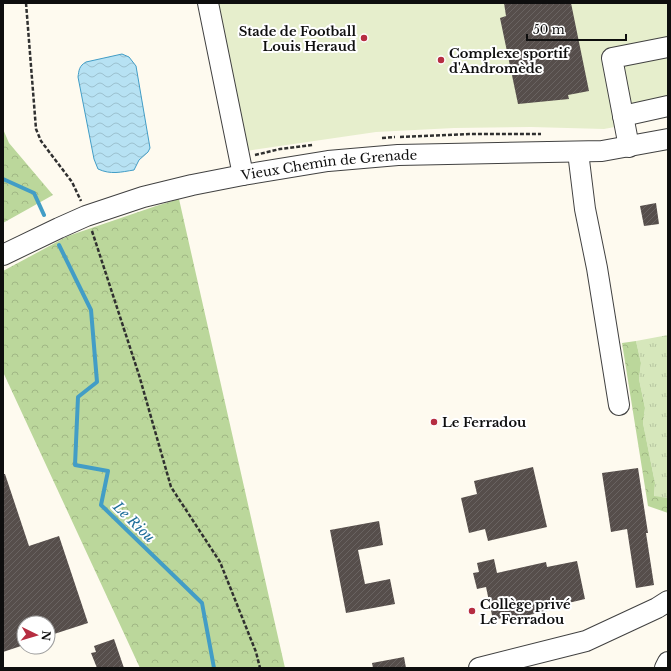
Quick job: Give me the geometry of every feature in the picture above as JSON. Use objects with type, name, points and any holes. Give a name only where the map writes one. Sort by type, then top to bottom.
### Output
[{"type":"street","points":[[208,3],[243,175]]},
{"type":"street","points":[[629,147],[612,58],[668,47]]},
{"type":"street","points":[[623,116],[668,106]]},
{"type":"street","name":"Vieux Chemin de Grenade","points":[[3,254],[80,219],[143,197],[243,175],[328,161],[398,155],[602,151],[668,139]]},
{"type":"street","points":[[578,152],[585,209],[597,268],[619,405]]},
{"type":"street","points":[[479,668],[586,640],[657,608],[668,601]]},
{"type":"street","points":[[665,668],[668,662]]},
{"type":"path","points":[[26,3],[36,129],[41,141],[72,182],[83,207]]},
{"type":"path","points":[[92,230],[139,375],[171,487],[220,562],[253,646],[260,668]]},
{"type":"green space","name":"Complexe sportif d'Andromède","points":[[202,3],[668,3],[668,117],[604,129],[531,127],[454,128],[376,132],[246,151]]},
{"type":"green space","points":[[3,129],[9,143],[53,195],[3,223]]},
{"type":"green space","points":[[179,199],[285,668],[140,668],[3,372],[3,271],[68,236]]},
{"type":"green space","points":[[668,335],[668,498],[654,497],[655,483],[643,423],[645,408],[639,379],[641,363],[636,341]]},
{"type":"green space","points":[[636,341],[641,363],[639,379],[645,408],[643,423],[655,483],[654,496],[668,498],[668,513],[648,506],[622,343]]},
{"type":"water","points":[[122,54],[129,57],[136,66],[150,148],[148,152],[139,160],[134,170],[120,172],[103,171],[98,169],[94,159],[78,77],[79,70],[86,62]]},
{"type":"building","points":[[504,3],[571,3],[589,91],[568,95],[569,99],[518,104],[500,18],[506,16]]},
{"type":"building","points":[[656,203],[659,224],[644,226],[640,206]]},
{"type":"building","points":[[533,467],[547,527],[488,541],[485,529],[469,533],[461,498],[477,494],[474,481]]},
{"type":"building","points":[[638,468],[654,585],[636,588],[627,529],[611,532],[602,473]]},
{"type":"building","points":[[3,474],[5,474],[29,546],[59,536],[88,623],[56,633],[56,615],[16,615],[16,648],[3,652]]},
{"type":"building","points":[[379,521],[383,545],[358,550],[365,584],[390,579],[395,604],[346,613],[330,530]]},
{"type":"building","points":[[494,559],[497,573],[546,562],[547,567],[577,561],[585,599],[556,606],[556,609],[507,620],[507,617],[493,620],[486,587],[477,589],[473,573],[479,572],[477,563]]},
{"type":"building","points":[[114,639],[124,668],[97,668],[91,653],[96,652],[94,646]]},
{"type":"building","points":[[404,657],[406,668],[373,668],[372,663]]},
{"type":"waterway","name":"Le Riou","points":[[3,179],[34,193],[44,215]]},
{"type":"waterway","name":"Le Riou","points":[[59,245],[91,310],[97,382],[78,397],[75,465],[108,471],[101,505],[202,603],[214,668]]},
{"type":"place","name":"Stade de Football Louis Heraud","points":[[364,38]]},
{"type":"place","name":"Complexe sportif d'Andromède","points":[[441,60]]},
{"type":"place","name":"Le Ferradou","points":[[434,422]]},
{"type":"place","name":"Collège privé Le Ferradou","points":[[472,611]]}]
